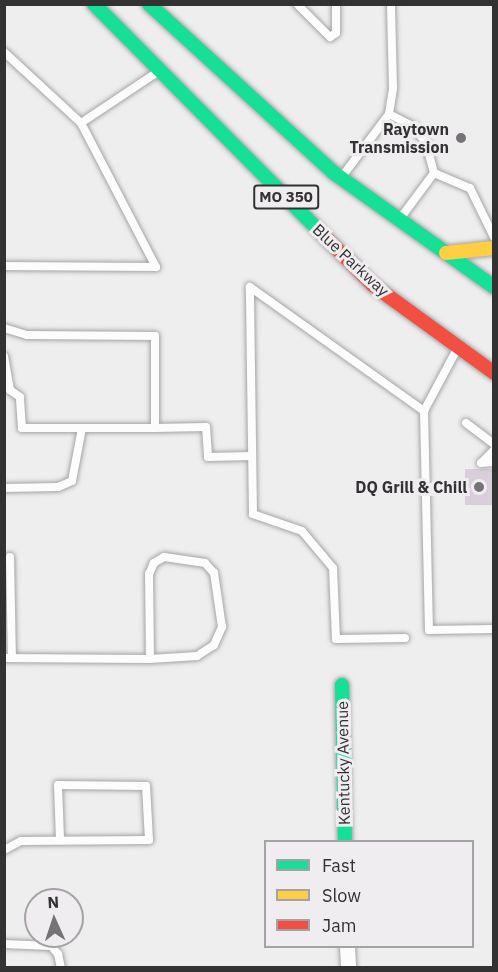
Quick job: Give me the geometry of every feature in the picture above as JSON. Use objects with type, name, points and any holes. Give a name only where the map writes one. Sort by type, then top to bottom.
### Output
[{"type":"main road","name":"Blue Parkway","points":[[94,4],[373,285],[494,373]]},
{"type":"main road","name":"MO 350","points":[[149,4],[341,178],[494,287]]},
{"type":"main road","points":[[447,254],[494,248]]},
{"type":"main road","name":"Kentucky Avenue","points":[[342,685],[345,840]]},
{"type":"street","points":[[347,948],[348,968]]},
{"type":"lane","points":[[297,4],[330,37],[336,33],[336,4]]},
{"type":"lane","points":[[341,178],[389,114],[393,88],[392,4]]},
{"type":"lane","points":[[4,52],[81,123],[156,267],[4,266]]},
{"type":"lane","points":[[81,123],[160,70]]},
{"type":"lane","points":[[389,114],[414,127],[426,143],[434,173]]},
{"type":"lane","points":[[399,219],[434,173]]},
{"type":"lane","points":[[434,173],[470,188],[494,237]]},
{"type":"lane","points":[[405,638],[336,639],[333,568],[302,531],[254,514],[250,287],[424,411]]},
{"type":"lane","points":[[4,328],[27,335],[155,336],[155,428]]},
{"type":"lane","points":[[458,347],[424,411],[429,630],[494,629]]},
{"type":"lane","points":[[4,357],[10,390],[20,397],[22,428],[206,427],[208,457],[252,456]]},
{"type":"lane","points":[[466,423],[494,444]]},
{"type":"lane","points":[[4,488],[58,487],[72,481],[82,428]]},
{"type":"lane","points":[[494,450],[481,463],[494,462]]},
{"type":"lane","points":[[10,557],[8,658],[150,658],[197,656],[214,645],[222,627],[213,573],[205,563],[164,557],[154,563],[149,574],[150,658]]},
{"type":"lane","points":[[4,850],[21,841],[149,840],[146,786],[58,785],[60,840]]},
{"type":"lane","points":[[4,944],[51,946],[58,954],[61,968]]},
{"type":"building","name":"DQ Grill & Chill","points":[[465,469],[494,469],[494,505],[465,505]]},
{"type":"traffic: fast","points":[[94,4],[323,235]]},
{"type":"traffic: fast","points":[[149,4],[334,173],[494,287]]},
{"type":"traffic: fast","points":[[342,685],[345,840]]},
{"type":"traffic: slow","points":[[446,253],[494,248]]},
{"type":"traffic: jam","points":[[323,235],[373,285],[494,373]]},
{"type":"place","name":"Raytown Transmission","points":[[461,138]]},
{"type":"place","name":"DQ Grill & Chill","points":[[479,487]]}]
